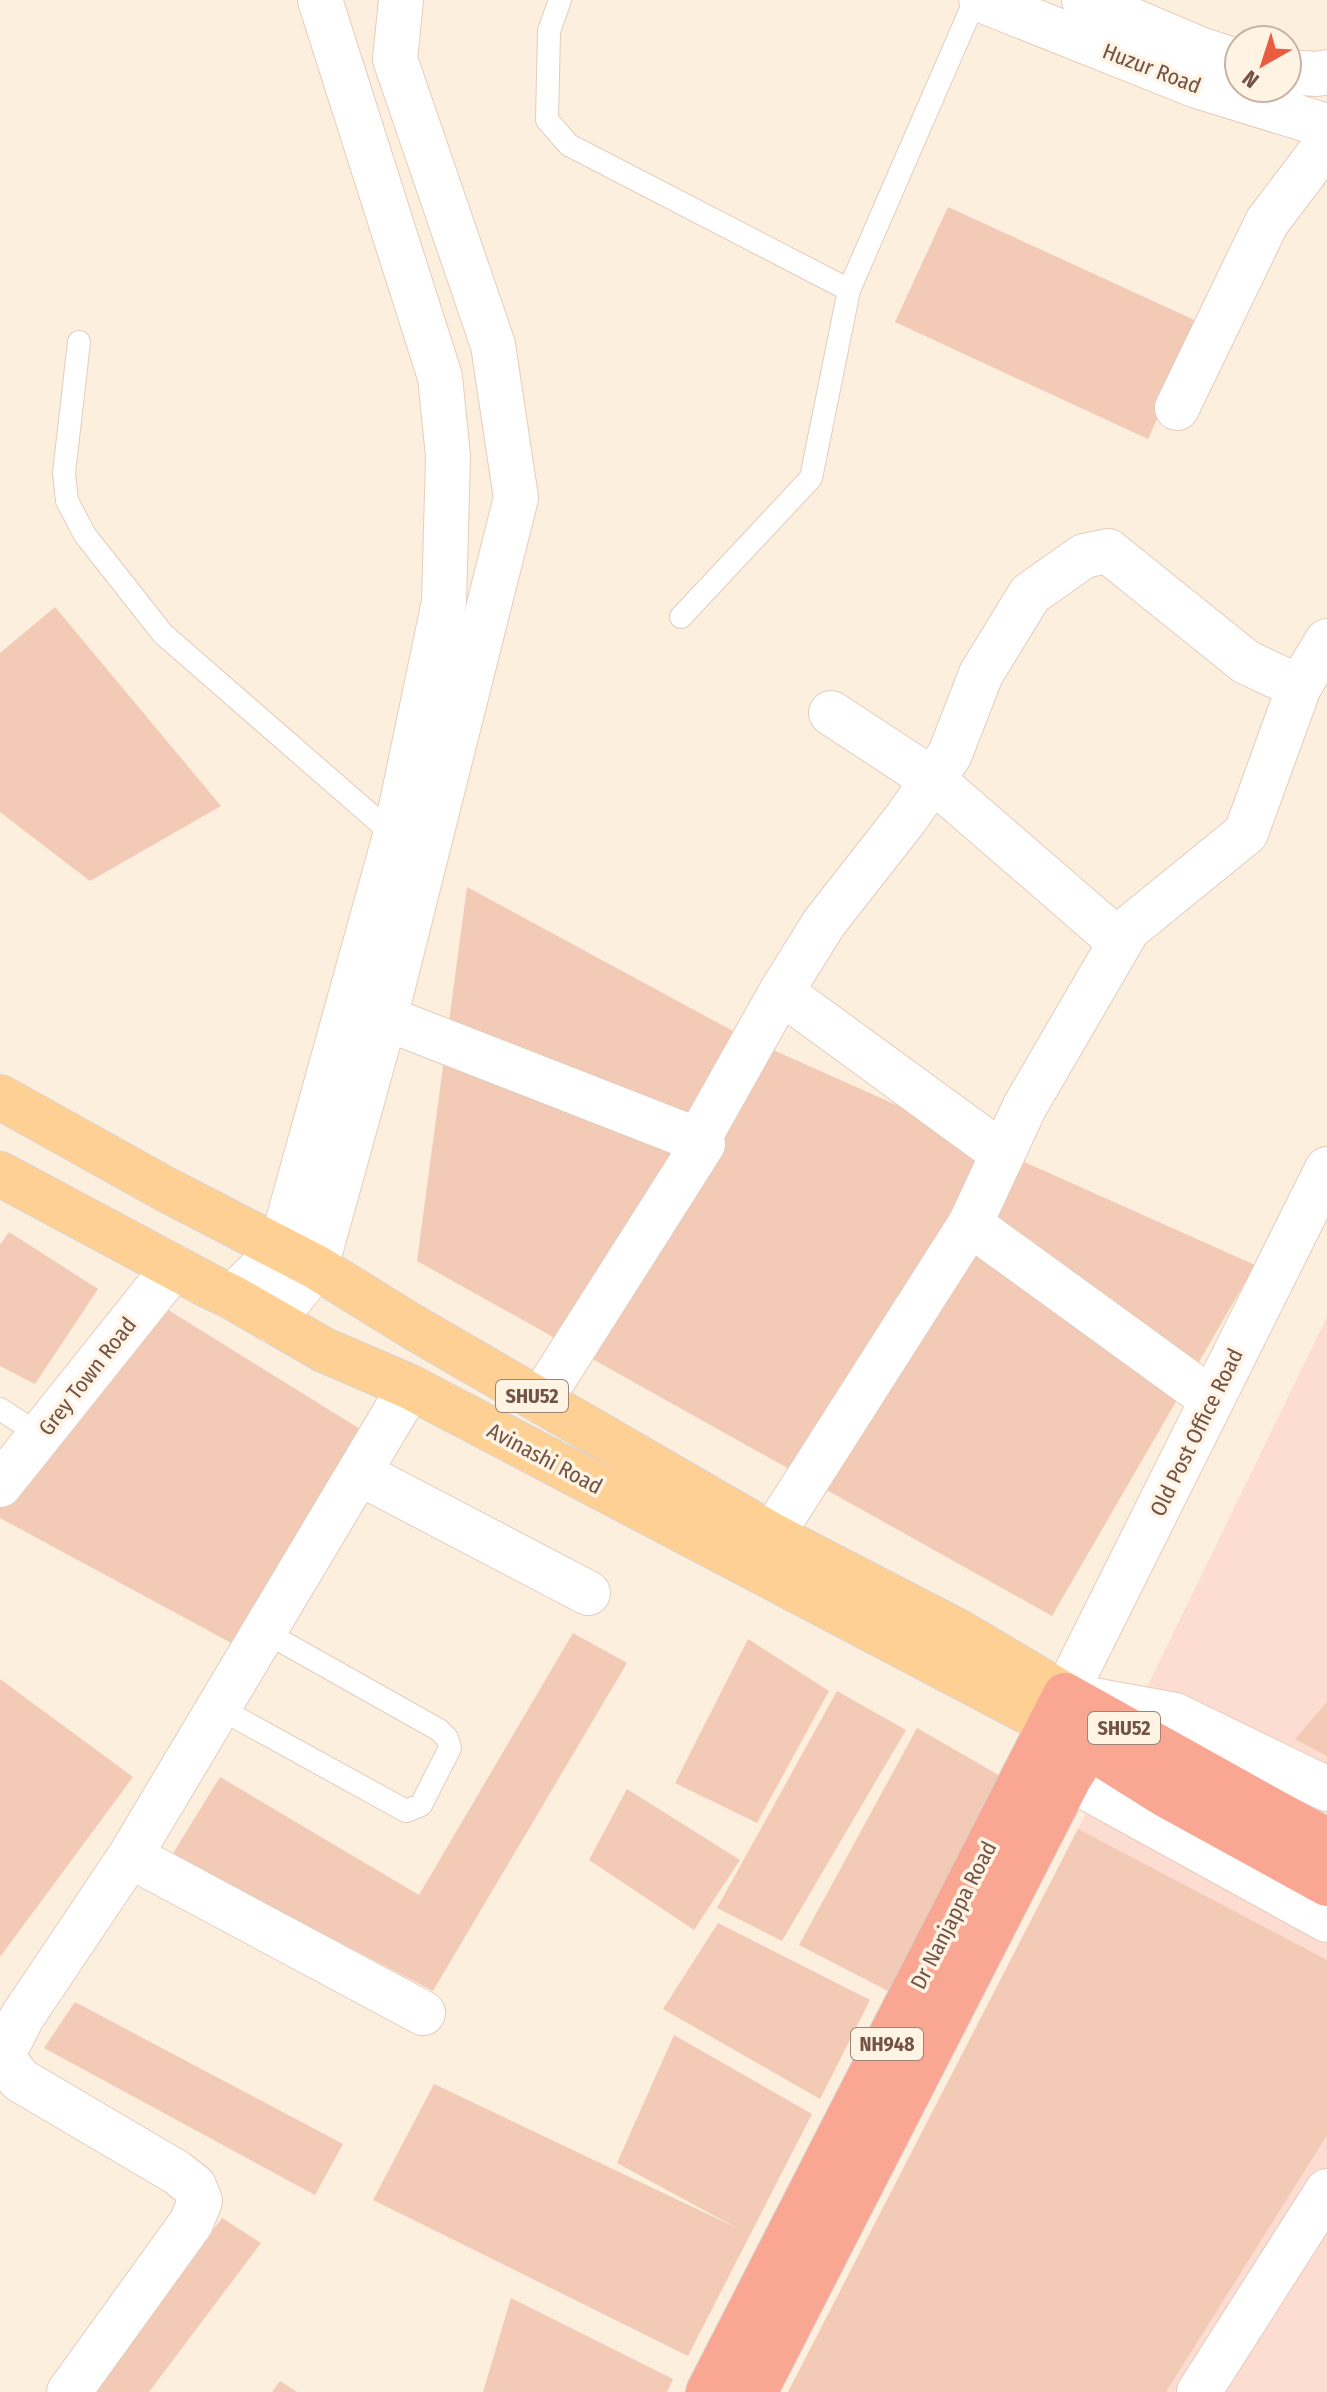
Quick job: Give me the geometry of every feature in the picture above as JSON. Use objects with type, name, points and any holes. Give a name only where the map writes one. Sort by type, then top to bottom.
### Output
[{"type":"highway","points":[[1062,1740],[1174,1779],[1327,1841]]},
{"type":"highway","name":"SHU52","points":[[1062,1740],[1174,1779]]},
{"type":"highway","name":"Dr Nanjappa Road","points":[[708,2392],[1062,1740]]},
{"type":"highway","name":"Dr Nanjappa Road","points":[[755,2392],[1062,1740]]},
{"type":"highway","points":[[1174,1779],[1327,1884]]},
{"type":"main road","name":"Avinashi Road","points":[[0,1097],[298,1259],[772,1535],[959,1632],[1062,1740]]},
{"type":"main road","name":"Avinashi Road","points":[[0,1174],[232,1297],[324,1350],[410,1387],[1062,1740]]},
{"type":"street","points":[[232,1297],[298,1259],[395,836],[444,602],[448,456],[440,377],[320,0]]},
{"type":"street","points":[[273,1321],[385,1018],[516,498],[493,345],[395,59],[382,0]]},
{"type":"street","points":[[395,59],[401,0]]},
{"type":"street","name":"Huzur Road","points":[[978,0],[1197,86],[1327,126]]},
{"type":"street","name":"Huzur Road","points":[[1084,0],[1220,56]]},
{"type":"street","points":[[1303,73],[1327,72]]},
{"type":"street","points":[[1177,408],[1267,222],[1327,143]]},
{"type":"street","points":[[385,1018],[698,1140],[781,992],[824,923],[907,817],[950,754],[981,674],[1030,594],[1084,556],[1108,551],[1246,662],[1299,687]]},
{"type":"street","points":[[772,1535],[970,1224],[1025,1106],[1128,929],[1246,833],[1299,687],[1327,641]]},
{"type":"street","points":[[831,713],[933,780],[1120,942]]},
{"type":"street","points":[[781,992],[1003,1154]]},
{"type":"street","points":[[540,1401],[703,1144]]},
{"type":"street","name":"Old Post Office Road","points":[[1062,1740],[1211,1399],[1327,1169]]},
{"type":"street","points":[[970,1224],[1211,1399]]},
{"type":"street","name":"Grey Town Road","points":[[0,1485],[174,1267]]},
{"type":"street","points":[[69,2392],[191,2223],[200,2201],[194,2186],[176,2172],[20,2080],[1,2058],[22,2017],[130,1856],[410,1387]]},
{"type":"street","points":[[359,1473],[588,1593]]},
{"type":"street","points":[[1062,1740],[1175,1715],[1327,1789]]},
{"type":"street","points":[[1062,1740],[1327,1920]]},
{"type":"street","points":[[130,1856],[423,2013]]},
{"type":"street","points":[[1199,2392],[1327,2191]]},
{"type":"lane","points":[[560,0],[549,31],[547,120],[559,135],[569,145],[849,290]]},
{"type":"lane","points":[[681,617],[811,478],[849,290],[978,0]]},
{"type":"lane","points":[[79,342],[64,473],[67,501],[85,535],[163,634],[395,836]]},
{"type":"lane","points":[[0,1409],[40,1435]]},
{"type":"lane","points":[[219,1708],[406,1811],[421,1805],[450,1748],[447,1738],[439,1730],[265,1632]]},
{"type":"shaded area","points":[[1327,1317],[1327,2392],[803,2392],[1078,1829]]},
{"type":"building","points":[[948,207],[1201,323],[1148,439],[895,322]]},
{"type":"building","points":[[55,607],[221,806],[90,881],[0,812],[0,653]]},
{"type":"building","points":[[467,887],[744,1037],[1255,1265],[1052,1616],[417,1261]]},
{"type":"building","points":[[9,1232],[98,1289],[35,1384],[0,1366],[0,1245]]},
{"type":"building","points":[[149,1298],[360,1429],[235,1645],[0,1518],[0,1485]]},
{"type":"building","points":[[573,1633],[627,1663],[433,1991],[172,1855],[220,1777],[419,1895]]},
{"type":"building","points":[[748,1639],[829,1691],[757,1823],[675,1783]]},
{"type":"building","points":[[0,1679],[133,1777],[0,1957]]},
{"type":"building","points":[[837,1691],[906,1730],[782,1941],[717,1908]]},
{"type":"building","points":[[1327,1702],[1327,1756],[1295,1739]]},
{"type":"building","points":[[917,1728],[1002,1777],[888,1991],[799,1945]]},
{"type":"building","points":[[627,1789],[740,1860],[694,1930],[589,1860]]},
{"type":"building","points":[[1078,1829],[1327,1960],[1327,2135],[1166,2392],[788,2392]]},
{"type":"building","points":[[718,1923],[870,2000],[820,2099],[663,2009]]},
{"type":"building","points":[[75,2002],[343,2144],[315,2195],[44,2048]]},
{"type":"building","points":[[674,2035],[812,2114],[688,2356],[373,2200],[434,2084],[737,2228],[617,2163]]},
{"type":"building","points":[[222,2218],[261,2243],[149,2392],[93,2392]]},
{"type":"building","points":[[511,2298],[673,2379],[667,2392],[483,2392]]},
{"type":"building","points":[[280,2381],[297,2392],[272,2392]]}]
